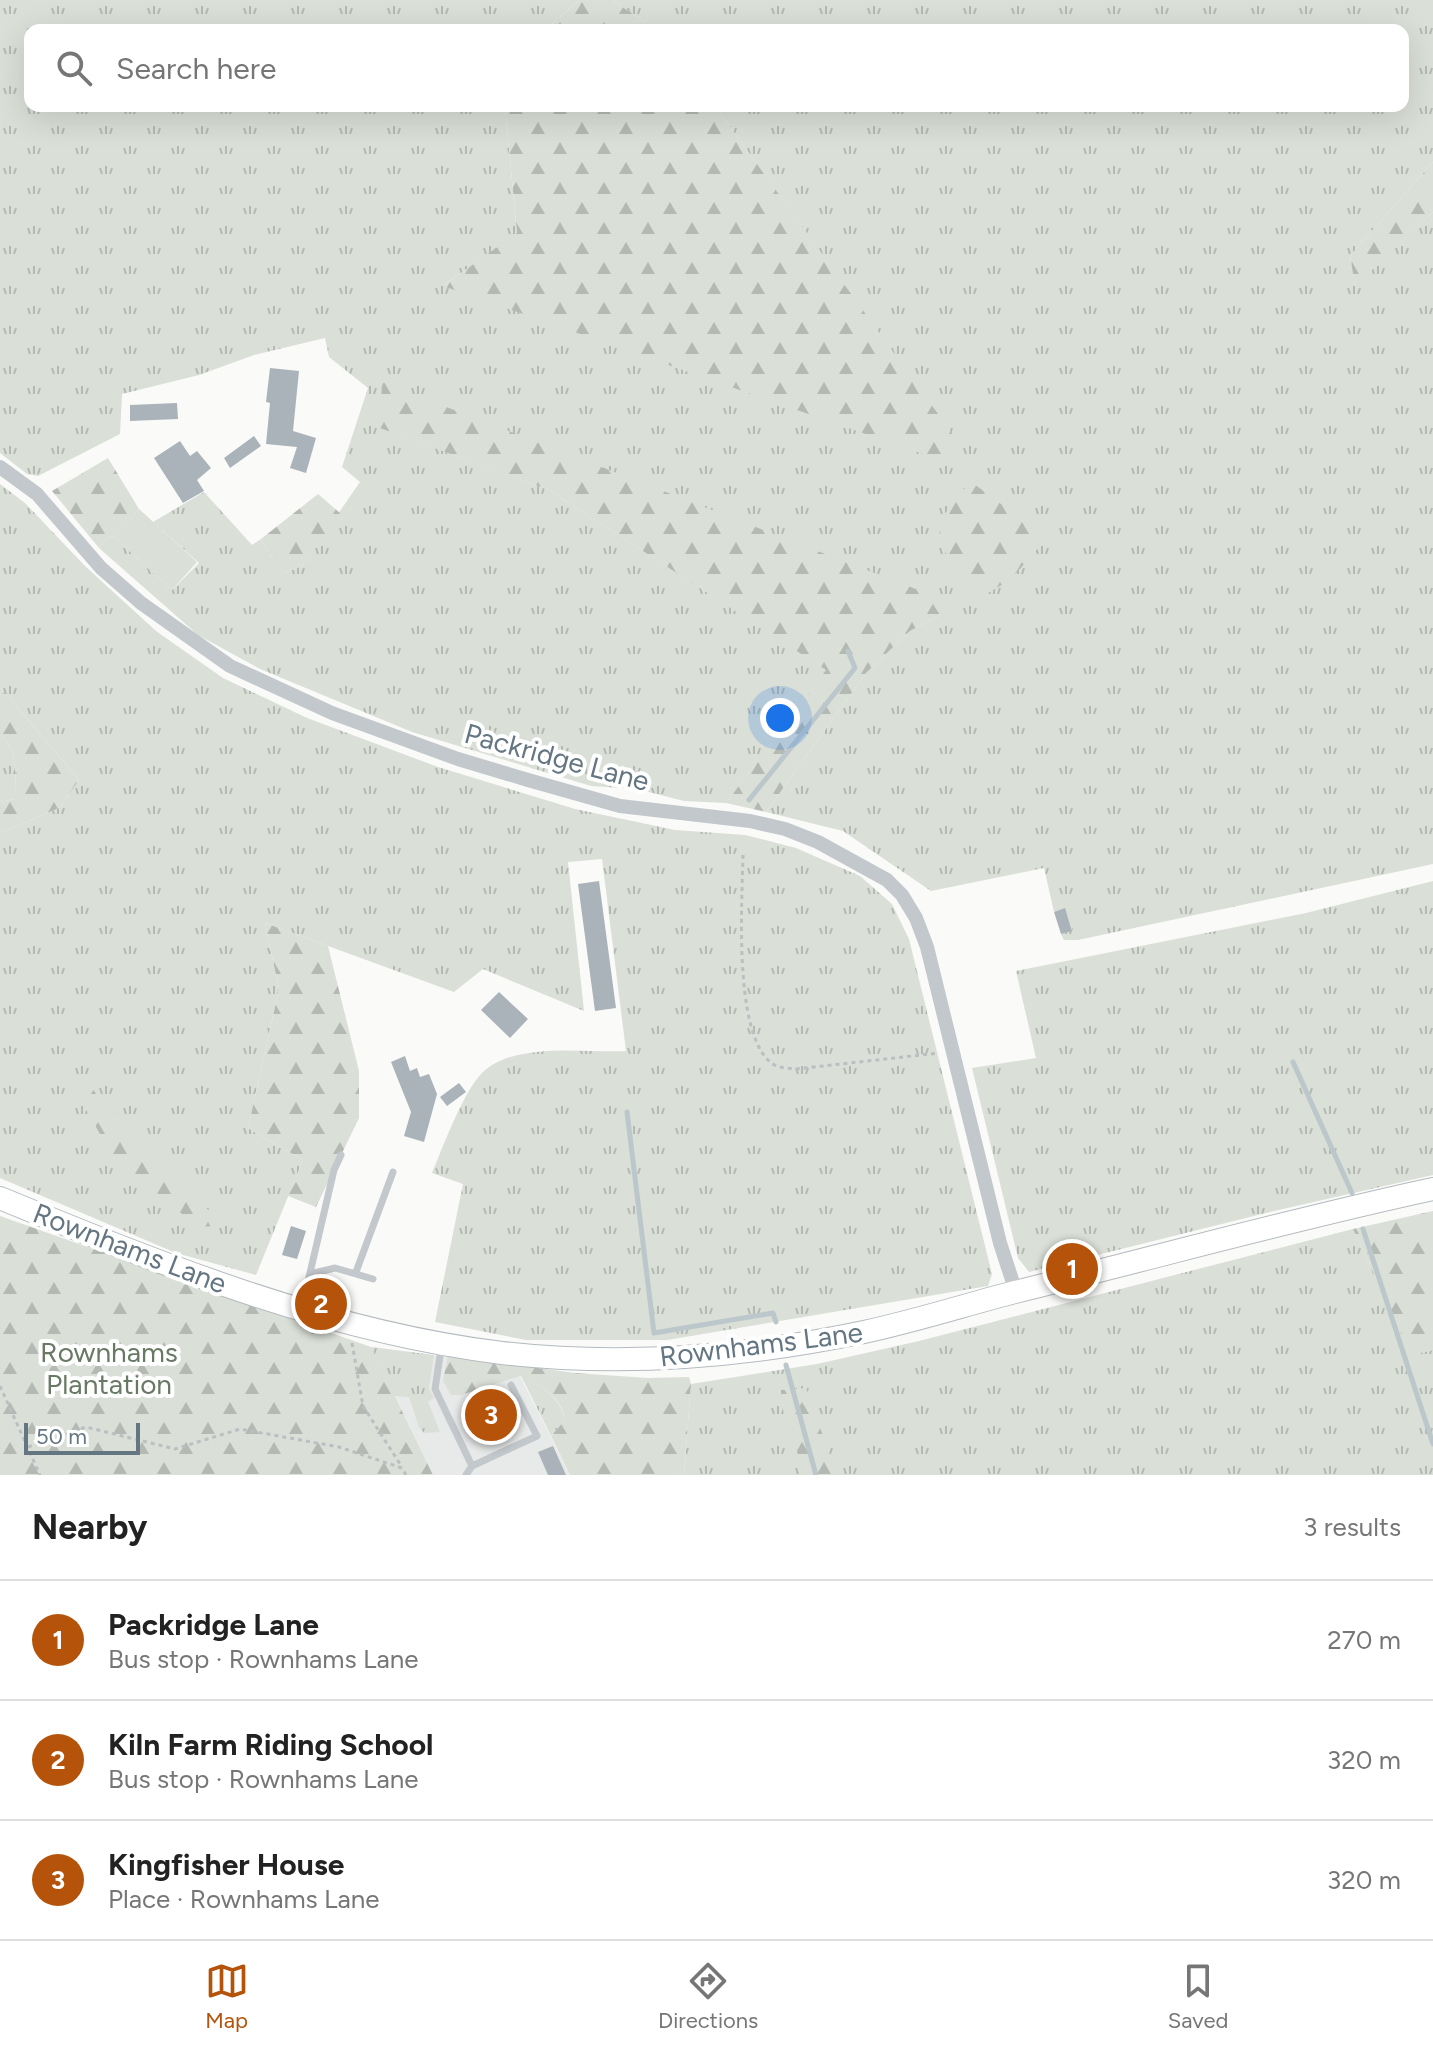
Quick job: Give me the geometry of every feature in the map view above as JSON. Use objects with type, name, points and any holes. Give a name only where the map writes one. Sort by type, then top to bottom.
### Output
[{"type":"street","name":"Packridge Lane","points":[[0,467],[37,494],[101,568],[141,603],[230,666],[284,693],[458,759],[620,806],[750,821],[785,829],[818,842],[887,880],[902,895],[916,918],[927,947],[1000,1243],[1016,1292]]},
{"type":"street","name":"Rownhams Lane","points":[[0,1198],[211,1280],[301,1309],[442,1343],[568,1358],[634,1360],[709,1356],[867,1331],[1433,1189]]},
{"type":"lane","points":[[301,1309],[334,1170],[341,1155]]},
{"type":"lane","points":[[356,1272],[393,1172]]},
{"type":"lane","points":[[310,1274],[335,1268],[373,1279]]},
{"type":"lane","points":[[442,1343],[435,1389],[472,1466]]},
{"type":"lane","points":[[466,1475],[472,1466],[537,1436],[511,1385]]},
{"type":"path","points":[[743,855],[747,1010],[760,1050],[770,1063],[781,1068],[808,1068],[938,1053],[952,1048]]},
{"type":"path","points":[[351,1331],[363,1406],[406,1475]]},
{"type":"path","points":[[0,1386],[40,1475]]},
{"type":"path","points":[[28,1447],[86,1427],[175,1449],[240,1429],[339,1447],[402,1468]]},
{"type":"shaded area","points":[[371,1347],[515,1366],[570,1475],[433,1475]]},
{"type":"green space","points":[[0,0],[579,0],[552,24],[24,24],[24,112],[506,112],[517,234],[444,285],[953,436],[719,112],[1409,112],[1409,24],[648,24],[612,0],[1433,0],[1433,162],[1350,256],[1355,285],[1433,212],[1433,864],[1078,940],[1064,940],[1061,934],[1072,930],[1065,909],[1054,912],[1044,868],[931,891],[843,831],[766,812],[866,673],[910,631],[940,615],[381,428],[549,490],[827,670],[726,803],[684,801],[637,789],[591,786],[412,732],[260,669],[198,635],[99,548],[107,538],[114,537],[172,590],[199,563],[153,522],[204,492],[252,545],[261,539],[281,574],[302,566],[360,482],[342,467],[368,388],[329,357],[325,338],[254,355],[199,375],[122,394],[120,434],[38,476],[27,474],[0,453]]},
{"type":"green space","points":[[579,0],[612,0],[648,24],[552,24]]},
{"type":"green space","points":[[506,112],[719,112],[954,436],[940,460],[443,286],[517,233]]},
{"type":"green space","points":[[1433,162],[1433,212],[1355,286],[1350,256]]},
{"type":"green space","points":[[382,382],[926,593],[940,615],[910,631],[866,673],[766,812],[726,803],[826,670],[549,490],[380,428]]},
{"type":"green space","points":[[108,458],[139,509],[114,537],[107,538],[99,548],[52,491]]},
{"type":"green space","points":[[970,481],[1047,538],[1010,580],[981,597],[946,554],[937,524]]},
{"type":"green space","points":[[0,484],[25,503],[85,566],[156,631],[223,678],[307,718],[438,767],[575,809],[675,830],[745,835],[796,848],[860,876],[892,904],[909,939],[992,1274],[988,1286],[667,1340],[526,1340],[435,1322],[463,1184],[432,1173],[454,1120],[475,1082],[496,1063],[513,1056],[571,1050],[626,1051],[602,859],[568,862],[584,1011],[483,969],[454,992],[265,923],[279,989],[248,1128],[303,1160],[256,1275],[176,1253],[0,1178],[0,833],[59,808],[79,780],[0,687]]},
{"type":"green space","points":[[318,494],[340,513],[302,566],[281,574],[261,539]]},
{"type":"green space","points":[[139,509],[197,562],[172,590],[114,537]]},
{"type":"green space","points":[[0,687],[79,780],[59,808],[0,833],[0,802],[15,799],[15,764],[10,748],[0,735]]},
{"type":"green space","points":[[0,735],[10,748],[15,764],[15,799],[0,802]]},
{"type":"green space","points":[[1433,881],[1433,1175],[1029,1272],[1018,1258],[972,1068],[1036,1058],[1016,971],[1306,913]]},
{"type":"green space","points":[[265,923],[328,946],[359,1071],[359,1118],[316,1207],[288,1196],[303,1160],[248,1128],[279,989]]},
{"type":"green space","points":[[91,1087],[215,1216],[212,1226],[202,1227],[193,1223],[113,1157],[79,1097]]},
{"type":"green space","points":[[1433,1211],[1433,1350],[1412,1355],[1353,1229]]},
{"type":"green space","name":"Rownhams Plantation","points":[[0,1216],[371,1347],[433,1475],[0,1475]]},
{"type":"green space","points":[[1353,1229],[1412,1354],[1433,1350],[1433,1475],[684,1475],[691,1384],[817,1364],[919,1341]]},
{"type":"green space","points":[[371,1347],[434,1355],[429,1389],[434,1398],[428,1402],[440,1432],[424,1433],[419,1427],[409,1397],[394,1396]]},
{"type":"green space","points":[[448,1356],[575,1373],[648,1378],[689,1377],[684,1475],[570,1475],[551,1436],[565,1420],[555,1398],[520,1376],[461,1395],[451,1395],[443,1381]]},
{"type":"green space","points":[[521,1376],[543,1388],[559,1404],[565,1420],[551,1436]]},
{"type":"green space","points":[[806,1388],[837,1475],[801,1475],[797,1450],[781,1404],[781,1390]]},
{"type":"building","points":[[270,368],[299,371],[293,431],[316,438],[306,473],[290,468],[297,447],[266,444]]},
{"type":"building","points":[[177,403],[178,419],[130,421],[130,405]]},
{"type":"building","points":[[254,436],[261,446],[230,468],[224,458]]},
{"type":"building","points":[[180,441],[190,456],[197,451],[211,468],[197,480],[204,491],[183,503],[154,458]]},
{"type":"building","points":[[599,881],[616,1008],[595,1011],[578,884]]},
{"type":"building","points":[[1065,908],[1072,931],[1061,934],[1054,912]]},
{"type":"building","points":[[499,992],[528,1019],[510,1038],[481,1010]]},
{"type":"building","points":[[405,1056],[410,1071],[417,1068],[420,1077],[429,1074],[437,1094],[424,1142],[404,1136],[411,1112],[391,1062]]},
{"type":"building","points":[[459,1083],[466,1092],[447,1106],[440,1097]]},
{"type":"building","points":[[291,1226],[306,1231],[297,1259],[282,1255]]},
{"type":"building","points":[[496,1387],[497,1391],[504,1389],[514,1415],[509,1421],[512,1427],[480,1442],[469,1414],[473,1411],[468,1399]]},
{"type":"building","points":[[553,1446],[566,1475],[548,1475],[538,1452]]},
{"type":"waterway","points":[[749,800],[855,668],[848,651]]},
{"type":"waterway","points":[[1293,1062],[1352,1193]]},
{"type":"waterway","points":[[627,1112],[654,1333],[773,1313],[776,1322]]},
{"type":"waterway","points":[[1363,1229],[1433,1444]]},
{"type":"waterway","points":[[786,1365],[816,1475]]},
{"type":"place","name":"Packridge Lane","points":[[1072,1269]]},
{"type":"place","name":"Kiln Farm Riding School","points":[[321,1304]]},
{"type":"place","name":"Kingfisher House","points":[[491,1415]]}]
